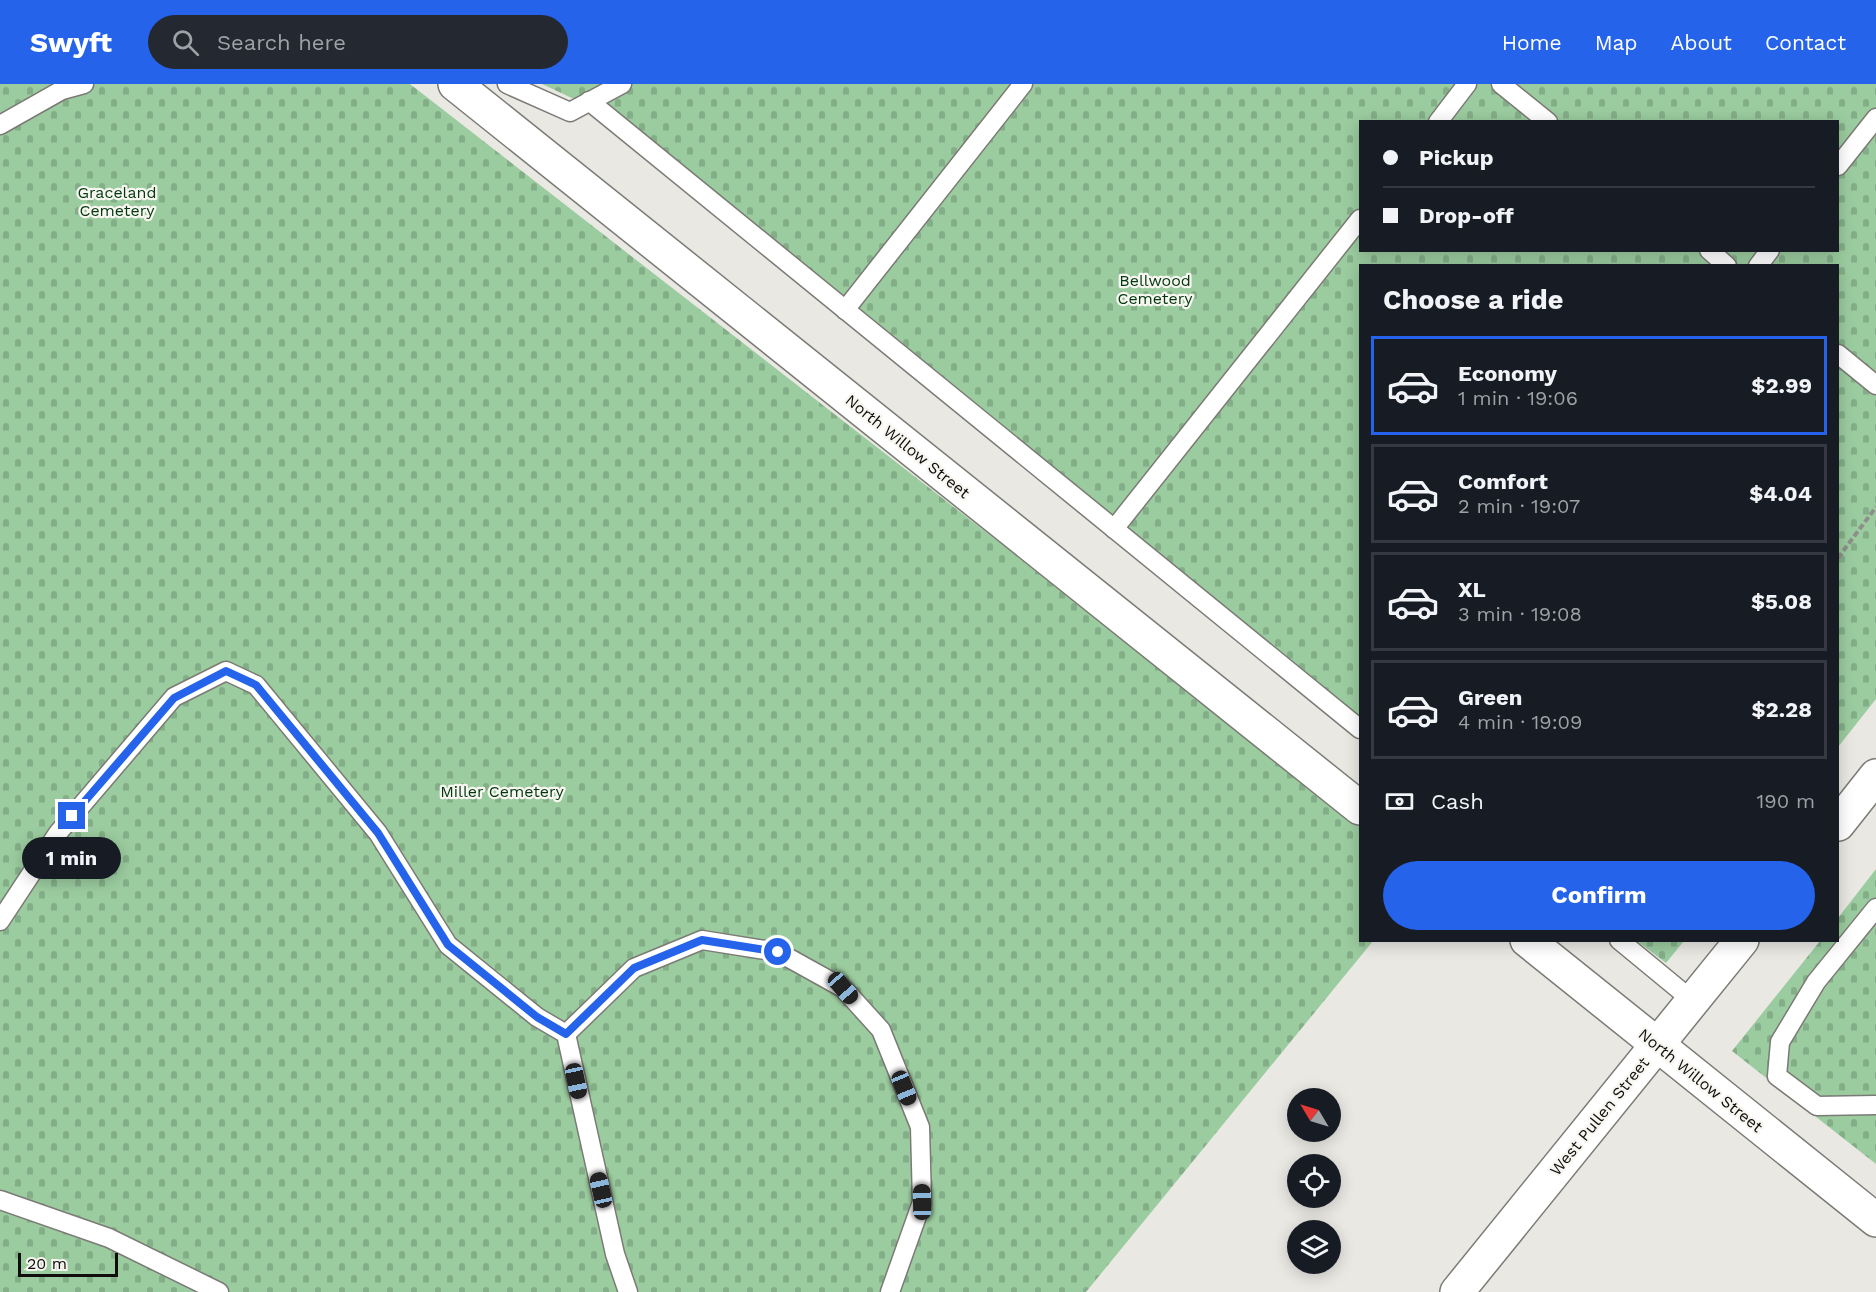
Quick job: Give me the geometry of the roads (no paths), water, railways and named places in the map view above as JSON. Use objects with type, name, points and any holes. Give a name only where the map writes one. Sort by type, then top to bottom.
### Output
[{"type":"street","name":"North Willow Street","points":[[455,84],[1359,807]]},
{"type":"street","points":[[1839,823],[1876,776]]},
{"type":"street","name":"North Willow Street","points":[[1529,942],[1876,1220]]},
{"type":"street","name":"West Pullen Street","points":[[1457,1292],[1740,942]]},
{"type":"lane","points":[[0,125],[62,90],[84,84]]},
{"type":"lane","points":[[507,84],[570,112],[622,84]]},
{"type":"lane","points":[[845,310],[1023,84]]},
{"type":"lane","points":[[1440,120],[1467,84]]},
{"type":"lane","points":[[1501,84],[1546,120]]},
{"type":"lane","points":[[589,101],[1359,728]]},
{"type":"lane","points":[[1839,165],[1876,118]]},
{"type":"lane","points":[[1114,529],[1359,220]]},
{"type":"lane","points":[[1711,252],[1725,264]]},
{"type":"lane","points":[[1839,355],[1876,385]]},
{"type":"lane","points":[[0,921],[58,833],[174,698],[226,671],[256,685],[378,833],[448,945],[537,1017],[566,1034],[615,1254],[628,1292]]},
{"type":"lane","points":[[1876,908],[1816,982],[1780,1042],[1777,1076],[1817,1106],[1876,1105]]},
{"type":"lane","points":[[566,1034],[634,968],[702,940],[778,952],[843,988],[880,1030],[921,1127],[922,1202],[890,1292]]},
{"type":"lane","points":[[1621,942],[1693,1000]]},
{"type":"lane","points":[[0,1200],[108,1238],[219,1292]]},
{"type":"park label","name":"Graceland Cemetery","points":[[117,201]]},
{"type":"park label","name":"Bellwood Cemetery","points":[[1155,289]]},
{"type":"park label","name":"Miller Cemetery","points":[[502,791]]}]
